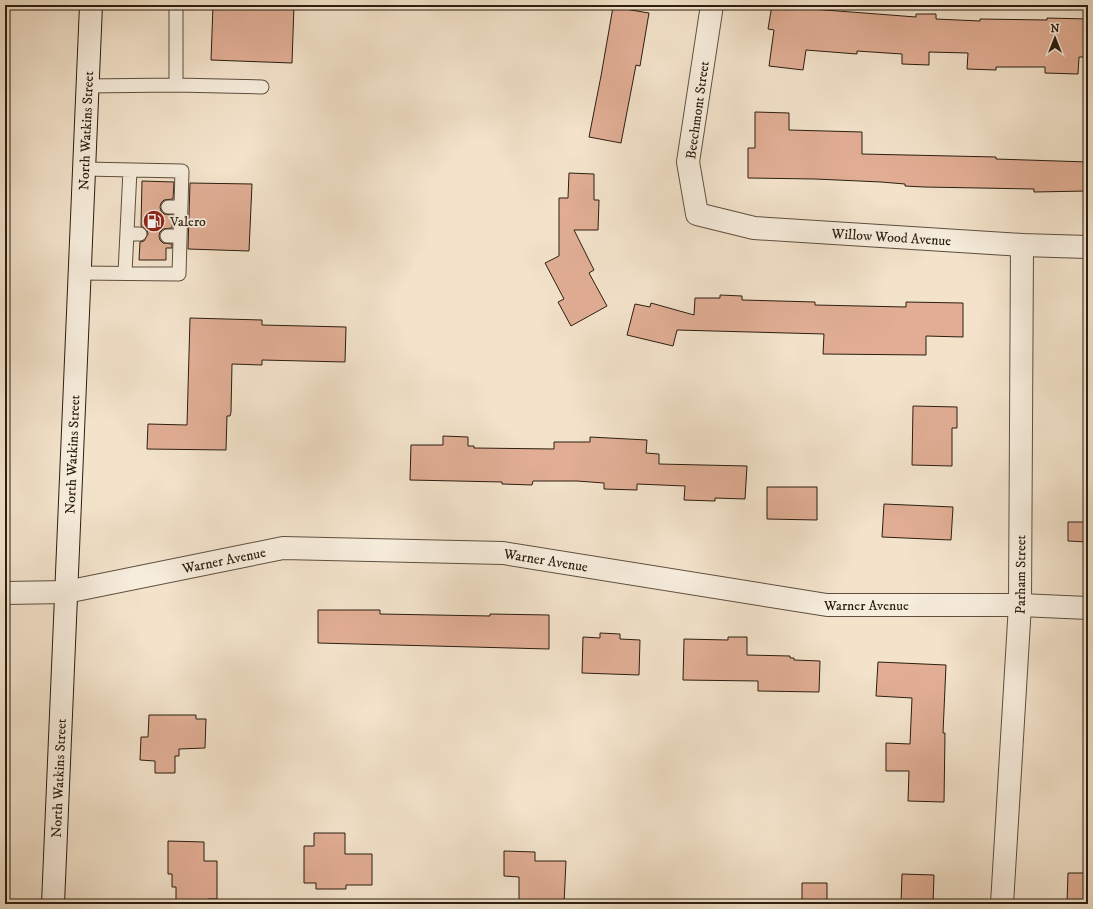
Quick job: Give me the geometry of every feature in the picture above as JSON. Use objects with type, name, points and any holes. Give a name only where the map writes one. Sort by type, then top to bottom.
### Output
[{"type":"street","name":"North Watkins Street","points":[[53,904],[91,5]]},
{"type":"street","name":"Beechmont Street","points":[[697,214],[688,162],[712,5]]},
{"type":"street","name":"Willow Wood Avenue","points":[[697,214],[754,228],[1022,245],[1088,247]]},
{"type":"street","name":"Parham Street","points":[[1002,904],[1020,605],[1022,245]]},
{"type":"street","name":"Warner Avenue","points":[[5,593],[66,592],[291,548],[503,553],[827,605],[1020,605],[1088,608]]},
{"type":"lane","points":[[176,5],[176,84]]},
{"type":"lane","points":[[87,86],[176,84],[262,87]]},
{"type":"lane","points":[[79,273],[178,274],[173,236],[181,207],[182,172],[84,169]]},
{"type":"lane","points":[[125,273],[127,234],[135,205],[130,170]]},
{"type":"lane","points":[[168,207],[181,207]]},
{"type":"lane","points":[[127,234],[140,234]]},
{"type":"building","points":[[213,5],[294,5],[292,63],[211,60]]},
{"type":"building","points":[[772,5],[812,5],[812,9],[916,17],[916,14],[936,14],[936,19],[980,21],[980,19],[1088,19],[1088,57],[1079,57],[1078,74],[1045,73],[1045,67],[996,67],[996,70],[967,69],[968,53],[929,52],[929,65],[902,64],[902,54],[857,51],[857,54],[806,50],[803,70],[769,66],[774,30],[768,29]]},
{"type":"building","points":[[613,7],[649,13],[640,66],[636,65],[621,143],[589,137]]},
{"type":"building","points":[[755,112],[789,113],[789,130],[862,132],[862,154],[996,157],[996,159],[1088,162],[1088,191],[1034,192],[1034,189],[924,187],[905,186],[905,184],[881,182],[748,178],[748,148],[755,148]]},
{"type":"building","points":[[569,173],[594,174],[594,200],[599,200],[598,230],[574,230],[594,270],[589,273],[607,306],[571,326],[558,302],[564,299],[545,263],[559,256],[559,198],[568,198]]},
{"type":"building","name":"Valero","points":[[142,181],[174,182],[173,199],[164,200],[160,207],[164,214],[173,215],[172,228],[163,229],[159,236],[163,243],[172,244],[172,248],[166,248],[166,260],[139,260],[140,242],[144,241],[148,234],[147,230],[141,226]]},
{"type":"building","points":[[190,183],[252,184],[249,251],[188,249]]},
{"type":"building","points":[[720,295],[742,296],[742,300],[815,302],[815,305],[906,307],[906,302],[963,303],[963,337],[926,336],[926,355],[823,354],[824,334],[677,330],[673,346],[627,335],[635,304],[650,307],[651,303],[694,315],[695,298],[720,298]]},
{"type":"building","points":[[190,318],[262,320],[262,325],[346,327],[345,362],[262,360],[262,365],[232,364],[231,412],[230,416],[227,416],[226,450],[147,449],[148,424],[187,425]]},
{"type":"building","points":[[913,406],[957,407],[957,428],[952,428],[952,466],[912,465]]},
{"type":"building","points":[[443,436],[468,437],[468,446],[474,446],[474,448],[554,449],[554,442],[590,442],[590,437],[647,440],[646,453],[659,454],[659,464],[747,466],[745,499],[715,498],[715,501],[684,500],[685,486],[637,484],[637,490],[604,489],[604,483],[577,481],[533,481],[532,485],[502,484],[502,482],[410,480],[411,445],[443,445]]},
{"type":"building","points":[[767,487],[817,487],[817,520],[767,519]]},
{"type":"building","points":[[884,504],[953,507],[951,540],[882,537]]},
{"type":"building","points":[[1068,522],[1088,522],[1088,542],[1068,541]]},
{"type":"building","points":[[318,610],[380,610],[380,614],[490,616],[490,614],[549,615],[549,649],[318,643]]},
{"type":"building","points":[[600,633],[620,634],[620,639],[640,640],[639,675],[582,673],[583,637],[600,638]]},
{"type":"building","points":[[728,637],[747,637],[747,655],[790,656],[790,658],[794,658],[794,660],[820,661],[819,692],[758,691],[758,681],[683,680],[684,639],[728,640]]},
{"type":"building","points":[[878,662],[946,665],[943,733],[945,733],[944,802],[908,801],[909,771],[886,771],[886,743],[910,744],[912,698],[876,696]]},
{"type":"building","points":[[149,715],[196,715],[196,719],[206,719],[205,748],[179,749],[179,756],[175,756],[175,773],[155,773],[155,761],[140,760],[141,737],[148,737]]},
{"type":"building","points":[[314,833],[345,833],[345,854],[372,854],[372,885],[346,885],[346,889],[316,889],[316,883],[304,883],[304,846],[314,846]]},
{"type":"building","points":[[168,841],[204,842],[204,861],[217,861],[217,899],[208,899],[208,904],[176,904],[176,887],[172,887],[172,874],[168,874]]},
{"type":"building","points":[[504,851],[535,852],[535,861],[566,861],[564,904],[519,904],[519,877],[504,876]]},
{"type":"building","points":[[1068,873],[1088,873],[1088,904],[1067,904]]},
{"type":"building","points":[[902,874],[934,875],[933,904],[901,904]]},
{"type":"building","points":[[802,883],[827,883],[827,904],[802,904]]},
{"type":"place","name":"Valero","points":[[154,221]]}]
